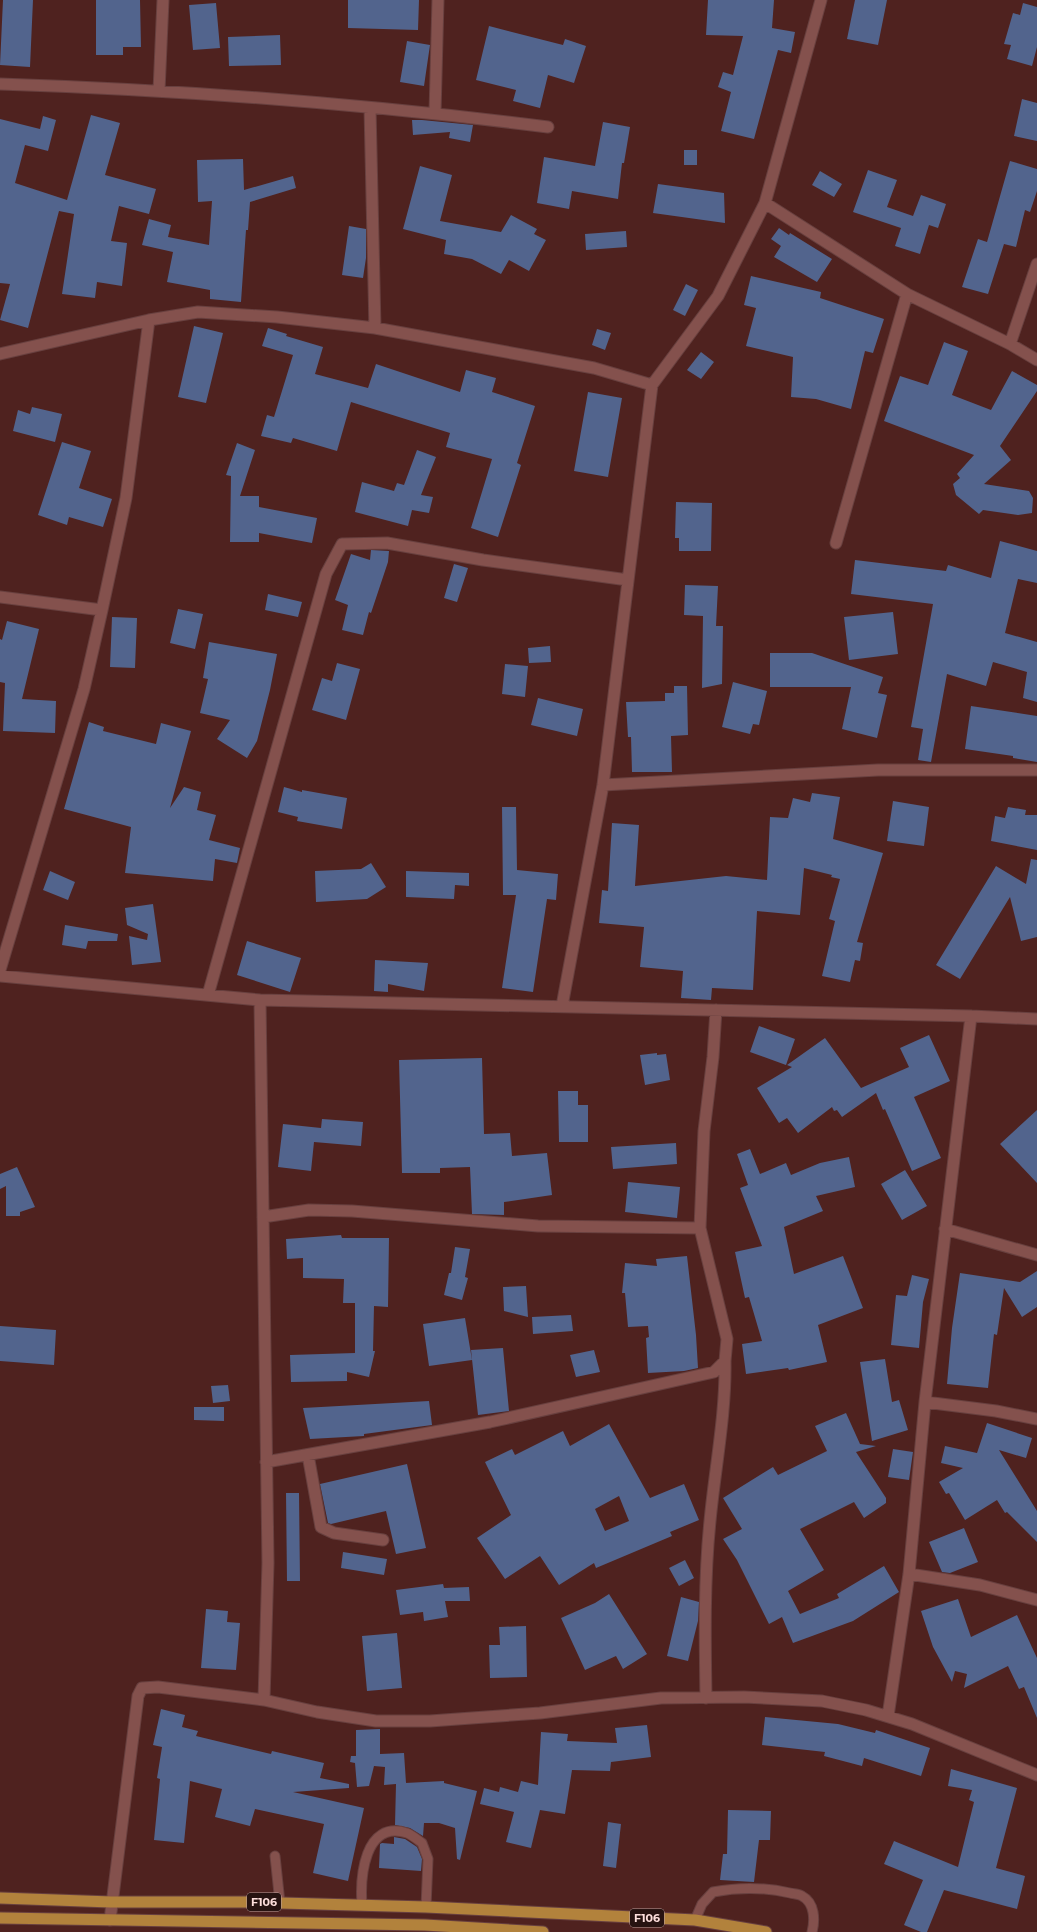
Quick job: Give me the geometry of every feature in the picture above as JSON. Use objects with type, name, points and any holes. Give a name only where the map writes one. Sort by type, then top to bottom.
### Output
[{"type":"main road","name":"F106","points":[[0,1898],[111,1902],[280,1903],[423,1907],[695,1920],[766,1932]]},
{"type":"main road","points":[[423,1907],[425,1925]]},
{"type":"main road","name":"F106","points":[[0,1918],[425,1925],[522,1932],[543,1932]]},
{"type":"street","points":[[159,91],[163,0]]},
{"type":"street","points":[[435,113],[438,0]]},
{"type":"street","points":[[562,1006],[603,785],[652,385],[718,296],[765,203],[821,0]]},
{"type":"street","points":[[0,84],[159,91],[435,113],[548,127]]},
{"type":"street","points":[[370,108],[375,328]]},
{"type":"street","points":[[765,203],[907,294],[1010,344],[1037,360]]},
{"type":"street","points":[[1010,344],[1037,264]]},
{"type":"street","points":[[836,543],[907,294]]},
{"type":"street","points":[[0,354],[149,320],[198,312],[277,317],[375,328],[594,368],[652,385]]},
{"type":"street","points":[[0,970],[84,689],[126,498],[149,320]]},
{"type":"street","points":[[208,995],[326,574],[342,544],[387,543],[483,560],[628,580]]},
{"type":"street","points":[[0,597],[102,610]]},
{"type":"street","points":[[603,785],[878,770],[1037,770]]},
{"type":"street","points":[[0,976],[260,1000],[562,1006],[1037,1019]]},
{"type":"street","points":[[260,1000],[268,1563],[264,1700]]},
{"type":"street","points":[[706,1698],[705,1613],[710,1522],[719,1434],[724,1407],[725,1361],[728,1339],[700,1228],[704,1130],[713,1057],[716,1010]]},
{"type":"street","points":[[888,1716],[908,1574],[925,1402],[970,1016]]},
{"type":"street","points":[[263,1217],[308,1210],[352,1211],[538,1226],[700,1228]]},
{"type":"street","points":[[945,1228],[1037,1255]]},
{"type":"street","points":[[266,1462],[490,1422],[714,1372],[725,1361]]},
{"type":"street","points":[[925,1402],[996,1411],[1037,1419]]},
{"type":"street","points":[[308,1455],[321,1527],[334,1533],[383,1540]]},
{"type":"street","points":[[908,1574],[980,1585],[1037,1600]]},
{"type":"street","points":[[110,1920],[111,1902],[138,1696],[142,1688],[158,1687],[264,1700],[317,1712],[376,1721],[430,1721],[540,1713],[661,1698],[744,1697],[822,1701],[866,1710],[912,1724],[1037,1775]]},
{"type":"lane","points":[[362,1905],[362,1885],[367,1856],[376,1838],[390,1831],[407,1834],[422,1843],[428,1859],[423,1907]]},
{"type":"lane","points":[[275,1856],[280,1903]]},
{"type":"lane","points":[[695,1920],[702,1904],[713,1892],[745,1888],[772,1889],[802,1895],[812,1906],[814,1922],[812,1932]]},
{"type":"building","points":[[3,0],[33,0],[30,67],[0,65]]},
{"type":"building","points":[[96,0],[140,0],[141,47],[123,47],[123,55],[96,55]]},
{"type":"building","points":[[348,0],[419,0],[418,30],[348,28]]},
{"type":"building","points":[[708,0],[774,0],[772,28],[795,32],[791,53],[778,50],[754,139],[721,131],[731,92],[718,87],[723,72],[733,75],[743,36],[706,35]]},
{"type":"building","points":[[855,0],[887,0],[878,45],[847,39]]},
{"type":"building","points":[[216,3],[220,48],[193,50],[189,5]]},
{"type":"building","points":[[1023,3],[1037,7],[1037,47],[1032,66],[1007,59],[1011,45],[1004,44],[1013,13],[1020,15]]},
{"type":"building","points":[[489,26],[563,45],[565,39],[586,46],[574,83],[548,75],[540,108],[513,101],[516,90],[476,80]]},
{"type":"building","points":[[280,35],[281,65],[229,66],[228,37]]},
{"type":"building","points":[[407,41],[430,45],[424,86],[400,82]]},
{"type":"building","points":[[1022,99],[1037,103],[1037,141],[1014,136]]},
{"type":"building","points":[[91,115],[120,123],[105,175],[156,189],[149,214],[119,206],[111,241],[127,243],[122,286],[97,282],[95,298],[62,294],[74,214],[59,211],[28,328],[0,320],[10,284],[0,283],[0,119],[40,129],[43,116],[56,120],[48,151],[25,145],[15,183],[67,200]]},
{"type":"building","points":[[412,120],[473,125],[470,142],[449,138],[450,132],[413,135]]},
{"type":"building","points":[[603,122],[630,127],[624,163],[622,163],[618,199],[572,191],[569,209],[537,203],[544,157],[595,166]]},
{"type":"building","points":[[684,150],[697,150],[697,165],[684,165]]},
{"type":"building","points":[[243,159],[244,190],[293,176],[296,188],[250,202],[248,230],[246,230],[241,302],[210,299],[210,290],[167,282],[173,252],[142,245],[149,219],[171,225],[168,237],[209,245],[212,201],[198,202],[197,160]]},
{"type":"building","points":[[1010,161],[1037,169],[1037,191],[1030,212],[1025,210],[1016,247],[1004,244],[988,294],[962,287],[978,239],[987,242]]},
{"type":"building","points":[[420,166],[452,175],[440,221],[501,232],[511,215],[537,229],[534,234],[546,240],[529,271],[509,260],[501,274],[472,259],[444,254],[446,240],[403,229]]},
{"type":"building","points":[[868,170],[897,180],[887,207],[913,216],[921,195],[946,204],[938,228],[929,225],[920,254],[895,246],[901,228],[853,212]]},
{"type":"building","points":[[820,171],[842,184],[834,197],[812,185]]},
{"type":"building","points":[[658,184],[724,193],[725,223],[653,213]]},
{"type":"building","points":[[349,226],[366,229],[366,258],[363,278],[342,275]]},
{"type":"building","points":[[779,228],[789,235],[790,233],[832,259],[817,282],[774,257],[781,246],[771,239]]},
{"type":"building","points":[[626,231],[627,247],[586,250],[585,234]]},
{"type":"building","points":[[751,276],[821,292],[820,298],[884,319],[873,353],[865,351],[851,409],[816,399],[791,397],[793,357],[746,346],[756,308],[744,305]]},
{"type":"building","points":[[686,284],[698,290],[685,316],[673,310]]},
{"type":"building","points":[[194,326],[223,333],[206,403],[178,397]]},
{"type":"building","points":[[268,328],[287,334],[286,336],[323,347],[315,374],[368,388],[376,364],[460,392],[466,370],[496,378],[492,392],[535,406],[517,463],[521,465],[498,537],[471,528],[492,459],[446,447],[450,433],[351,402],[337,451],[293,438],[291,443],[261,436],[267,415],[274,417],[293,355],[262,346]]},
{"type":"building","points":[[597,329],[611,333],[605,350],[592,345]]},
{"type":"building","points":[[944,342],[968,351],[952,395],[991,410],[1012,371],[1037,385],[1037,391],[1000,446],[1011,460],[984,484],[1029,491],[1033,498],[1032,513],[1018,515],[983,510],[979,514],[956,495],[953,484],[960,478],[957,474],[974,455],[884,421],[900,376],[928,385]]},
{"type":"building","points":[[701,352],[714,362],[701,379],[687,370]]},
{"type":"building","points":[[588,392],[622,398],[608,477],[574,471]]},
{"type":"building","points":[[32,407],[62,414],[55,442],[13,431],[18,410],[30,414]]},
{"type":"building","points":[[62,442],[91,451],[79,488],[112,499],[103,527],[69,517],[67,525],[38,515]]},
{"type":"building","points":[[237,443],[255,450],[240,496],[259,496],[259,507],[317,518],[312,543],[259,533],[259,542],[230,542],[231,476],[226,475]]},
{"type":"building","points":[[417,450],[436,457],[421,495],[433,497],[429,513],[412,510],[408,526],[355,512],[362,482],[394,491],[397,483],[404,485]]},
{"type":"building","points":[[676,502],[712,503],[711,551],[679,551],[679,538],[675,538]]},
{"type":"building","points":[[1000,541],[1037,551],[1037,583],[1018,579],[1005,633],[1037,642],[1037,702],[1023,698],[1027,672],[993,662],[986,686],[947,674],[931,762],[918,760],[923,729],[911,727],[933,604],[851,594],[855,560],[946,571],[948,565],[991,578]]},
{"type":"building","points":[[371,550],[389,551],[388,562],[371,613],[369,612],[363,635],[342,630],[348,605],[335,600],[351,554],[370,560]]},
{"type":"building","points":[[454,564],[468,568],[457,602],[444,598]]},
{"type":"building","points":[[685,585],[718,586],[716,626],[723,626],[722,684],[702,688],[703,616],[684,615]]},
{"type":"building","points":[[268,594],[302,602],[298,617],[265,610]]},
{"type":"building","points":[[178,609],[203,614],[195,649],[170,643]]},
{"type":"building","points":[[893,612],[898,654],[849,660],[844,617]]},
{"type":"building","points":[[112,617],[137,618],[135,668],[110,667]]},
{"type":"building","points":[[7,621],[39,629],[22,699],[56,701],[55,733],[3,731],[5,683],[0,682],[0,639],[2,640]]},
{"type":"building","points":[[209,642],[277,654],[270,690],[257,741],[247,758],[217,739],[230,720],[200,713],[208,679],[203,678]]},
{"type":"building","points":[[550,646],[551,662],[529,663],[528,648]]},
{"type":"building","points":[[770,653],[812,653],[883,677],[878,693],[887,695],[877,738],[842,729],[851,687],[770,687]]},
{"type":"building","points":[[337,663],[360,669],[346,720],[312,710],[322,678],[332,681]]},
{"type":"building","points":[[505,664],[528,666],[525,697],[502,694]]},
{"type":"building","points":[[733,682],[767,691],[759,725],[753,724],[750,734],[722,727]]},
{"type":"building","points":[[674,686],[687,686],[688,735],[671,736],[672,772],[632,772],[631,737],[628,737],[626,702],[665,701],[665,693],[674,693]]},
{"type":"building","points":[[538,698],[583,709],[577,736],[531,725]]},
{"type":"building","points":[[971,706],[1037,716],[1037,762],[1013,758],[1013,756],[965,749]]},
{"type":"building","points":[[89,722],[104,727],[103,731],[156,744],[161,723],[191,731],[170,808],[184,787],[201,792],[197,810],[216,815],[209,840],[240,848],[237,863],[215,859],[213,881],[125,873],[131,827],[64,809]]},
{"type":"building","points":[[284,787],[302,792],[302,790],[347,798],[342,829],[297,821],[298,817],[278,812]]},
{"type":"building","points":[[812,793],[840,797],[833,839],[883,853],[857,942],[863,943],[860,961],[855,960],[850,982],[822,976],[835,921],[829,919],[840,879],[831,877],[832,875],[804,868],[800,915],[757,911],[753,990],[712,988],[711,1000],[681,998],[683,971],[640,967],[644,927],[599,923],[602,890],[608,891],[612,823],[639,825],[635,886],[726,876],[767,880],[770,817],[788,818],[793,798],[810,802]]},
{"type":"building","points":[[893,801],[929,807],[924,846],[887,841]]},
{"type":"building","points":[[502,807],[516,807],[517,870],[558,874],[556,900],[547,899],[533,992],[502,988],[516,895],[503,895]]},
{"type":"building","points":[[1008,807],[1026,810],[1025,815],[1037,815],[1037,850],[991,841],[995,816],[1005,818]]},
{"type":"building","points":[[1031,859],[1037,860],[1037,937],[1021,941],[1010,897],[960,979],[936,965],[996,866],[1026,884]]},
{"type":"building","points":[[371,863],[386,887],[367,899],[316,902],[315,871],[361,869]]},
{"type":"building","points":[[50,871],[75,882],[68,900],[43,890]]},
{"type":"building","points":[[406,871],[469,873],[469,886],[455,885],[454,899],[406,897]]},
{"type":"building","points":[[153,904],[161,962],[132,965],[129,936],[147,940],[148,934],[127,925],[125,908]]},
{"type":"building","points":[[65,925],[118,934],[117,941],[88,941],[86,949],[62,945]]},
{"type":"building","points":[[247,941],[301,958],[290,992],[237,975]]},
{"type":"building","points":[[375,960],[428,963],[424,991],[388,984],[388,992],[374,991]]},
{"type":"building","points":[[759,1026],[795,1039],[786,1065],[750,1052]]},
{"type":"building","points":[[929,1035],[950,1081],[914,1097],[941,1158],[912,1171],[885,1109],[883,1110],[876,1093],[842,1117],[837,1110],[834,1111],[832,1107],[798,1133],[787,1118],[779,1123],[757,1088],[792,1067],[787,1065],[825,1038],[861,1088],[909,1067],[900,1048]]},
{"type":"building","points":[[657,1053],[657,1055],[666,1054],[670,1080],[645,1085],[640,1055]]},
{"type":"building","points":[[482,1058],[484,1134],[510,1133],[512,1156],[547,1153],[552,1195],[504,1202],[504,1215],[472,1214],[470,1167],[440,1168],[440,1173],[402,1173],[399,1060]]},
{"type":"building","points":[[558,1091],[578,1091],[578,1105],[588,1105],[588,1142],[559,1142]]},
{"type":"building","points":[[1037,1110],[1037,1183],[1000,1144]]},
{"type":"building","points":[[322,1119],[363,1122],[361,1146],[314,1142],[311,1171],[278,1167],[283,1124],[321,1128]]},
{"type":"building","points":[[676,1143],[677,1164],[613,1169],[611,1147]]},
{"type":"building","points":[[750,1149],[760,1174],[786,1163],[791,1175],[820,1163],[849,1157],[855,1187],[816,1196],[823,1211],[784,1227],[794,1274],[843,1256],[863,1308],[818,1325],[827,1362],[789,1370],[788,1368],[746,1374],[742,1344],[762,1341],[749,1297],[745,1298],[735,1252],[762,1246],[740,1188],[748,1185],[737,1154]]},
{"type":"building","points":[[17,1167],[35,1207],[20,1212],[20,1216],[6,1216],[6,1186],[0,1189],[0,1174]]},
{"type":"building","points":[[905,1170],[927,1206],[902,1220],[881,1184]]},
{"type":"building","points":[[628,1182],[680,1187],[677,1218],[625,1212]]},
{"type":"building","points":[[341,1235],[342,1238],[389,1238],[388,1307],[374,1306],[373,1351],[375,1351],[369,1377],[347,1372],[347,1381],[291,1382],[290,1355],[355,1353],[355,1303],[343,1303],[344,1279],[303,1278],[303,1258],[287,1259],[286,1239]]},
{"type":"building","points":[[455,1247],[470,1249],[465,1277],[468,1278],[462,1300],[444,1295],[449,1273],[451,1273]]},
{"type":"building","points":[[687,1256],[696,1335],[698,1368],[684,1371],[648,1373],[646,1338],[649,1337],[648,1326],[628,1327],[625,1293],[622,1293],[625,1263],[657,1266],[656,1259]]},
{"type":"building","points":[[1037,1271],[1037,1307],[1022,1317],[1004,1288],[997,1335],[994,1334],[988,1388],[947,1384],[952,1328],[960,1273],[1020,1282]]},
{"type":"building","points":[[912,1275],[929,1279],[923,1302],[919,1348],[891,1345],[896,1295],[907,1296]]},
{"type":"building","points":[[526,1286],[528,1317],[504,1311],[503,1287]]},
{"type":"building","points":[[571,1315],[573,1331],[533,1334],[532,1317]]},
{"type":"building","points":[[465,1318],[472,1360],[429,1366],[423,1324]]},
{"type":"building","points":[[0,1326],[56,1330],[54,1365],[0,1361]]},
{"type":"building","points":[[503,1348],[509,1411],[478,1415],[471,1350]]},
{"type":"building","points":[[594,1350],[600,1372],[576,1377],[570,1355]]},
{"type":"building","points":[[885,1359],[892,1402],[899,1400],[908,1430],[872,1441],[860,1362]]},
{"type":"building","points":[[228,1385],[230,1401],[213,1403],[211,1386]]},
{"type":"building","points":[[429,1401],[432,1425],[364,1434],[364,1436],[310,1439],[303,1408]]},
{"type":"building","points":[[194,1407],[224,1407],[224,1421],[194,1420]]},
{"type":"building","points":[[846,1413],[860,1444],[876,1446],[856,1452],[886,1498],[886,1503],[864,1518],[854,1502],[800,1529],[824,1570],[788,1591],[800,1614],[839,1598],[837,1594],[884,1566],[899,1592],[853,1621],[793,1643],[782,1617],[769,1624],[737,1560],[723,1539],[742,1529],[723,1498],[773,1467],[778,1475],[827,1451],[815,1426]]},
{"type":"building","points":[[987,1423],[1032,1438],[1026,1458],[999,1450],[1037,1511],[1037,1542],[1007,1512],[1005,1513],[997,1500],[965,1520],[949,1493],[946,1494],[939,1482],[963,1468],[941,1463],[945,1446],[977,1453]]},
{"type":"building","points":[[609,1424],[650,1498],[684,1484],[699,1520],[670,1532],[672,1536],[596,1568],[594,1563],[559,1585],[540,1556],[505,1579],[477,1538],[511,1515],[485,1462],[512,1449],[515,1455],[563,1431],[570,1446]],"holes":[[[619,1496],[629,1521],[605,1531],[595,1509]]]},
{"type":"building","points":[[893,1449],[913,1452],[909,1480],[888,1477]]},
{"type":"building","points":[[407,1464],[426,1548],[396,1554],[386,1511],[331,1524],[328,1523],[320,1484]]},
{"type":"building","points":[[286,1493],[299,1493],[300,1581],[287,1581]]},
{"type":"building","points":[[964,1528],[978,1562],[950,1573],[942,1572],[929,1542]]},
{"type":"building","points":[[343,1552],[387,1559],[384,1575],[341,1568]]},
{"type":"building","points":[[685,1560],[694,1578],[679,1586],[669,1568]]},
{"type":"building","points":[[443,1584],[444,1588],[469,1587],[470,1601],[445,1601],[448,1617],[424,1621],[423,1612],[400,1615],[396,1590]]},
{"type":"building","points":[[609,1594],[647,1654],[623,1669],[616,1656],[585,1670],[561,1618],[595,1603]]},
{"type":"building","points":[[681,1597],[699,1602],[698,1621],[688,1661],[667,1656]]},
{"type":"building","points":[[958,1599],[971,1637],[1017,1615],[1037,1658],[1037,1718],[1024,1687],[1019,1689],[1008,1666],[964,1688],[967,1674],[955,1671],[952,1682],[933,1647],[921,1611]]},
{"type":"building","points":[[206,1609],[228,1611],[227,1622],[240,1623],[236,1670],[201,1668]]},
{"type":"building","points":[[526,1626],[527,1677],[490,1678],[489,1645],[500,1645],[499,1627]]},
{"type":"building","points":[[397,1633],[402,1688],[367,1691],[362,1636]]},
{"type":"building","points":[[161,1709],[185,1715],[182,1727],[198,1731],[196,1736],[271,1754],[272,1751],[324,1763],[320,1778],[349,1784],[349,1788],[293,1792],[364,1808],[348,1881],[313,1873],[324,1824],[255,1809],[250,1826],[215,1817],[222,1789],[190,1781],[184,1843],[154,1840],[160,1779],[157,1778],[162,1747],[153,1745]]},
{"type":"building","points":[[765,1717],[838,1724],[875,1733],[876,1730],[930,1748],[921,1776],[864,1758],[862,1766],[824,1756],[825,1752],[762,1745]]},
{"type":"building","points":[[647,1725],[651,1757],[611,1762],[610,1771],[572,1770],[565,1814],[540,1810],[531,1848],[506,1842],[514,1812],[480,1804],[484,1788],[499,1792],[500,1787],[518,1792],[521,1781],[538,1785],[541,1732],[568,1734],[567,1741],[617,1743],[615,1728]]},
{"type":"building","points":[[380,1729],[380,1754],[404,1753],[406,1783],[444,1781],[444,1783],[477,1791],[460,1860],[457,1859],[455,1828],[439,1823],[424,1823],[423,1836],[410,1828],[395,1825],[396,1784],[384,1785],[385,1767],[374,1766],[369,1786],[357,1787],[355,1763],[350,1762],[351,1756],[356,1756],[356,1730]]},
{"type":"building","points":[[951,1769],[1017,1788],[996,1868],[1025,1876],[1017,1909],[944,1890],[927,1932],[921,1932],[904,1925],[923,1880],[884,1864],[894,1841],[958,1867],[974,1802],[969,1800],[972,1790],[948,1786]]},
{"type":"building","points":[[728,1810],[771,1811],[770,1840],[759,1840],[754,1882],[720,1880],[723,1854],[727,1854]]},
{"type":"building","points":[[608,1822],[621,1824],[616,1868],[603,1866]]},
{"type":"building","points":[[394,1837],[405,1839],[417,1847],[422,1859],[421,1871],[379,1868],[380,1844],[394,1844]]}]
